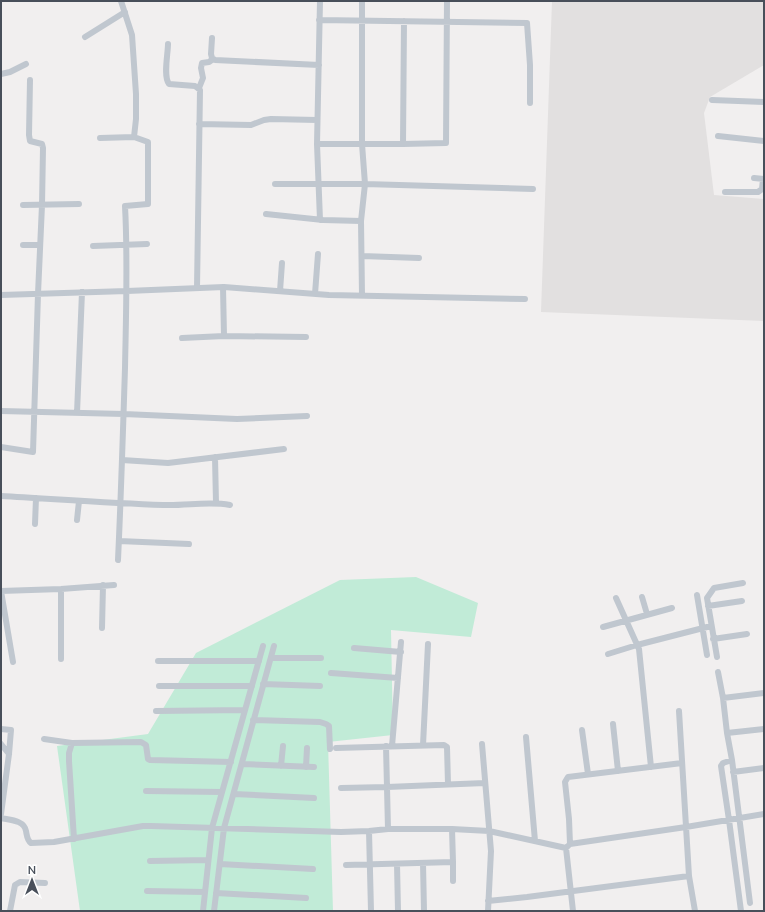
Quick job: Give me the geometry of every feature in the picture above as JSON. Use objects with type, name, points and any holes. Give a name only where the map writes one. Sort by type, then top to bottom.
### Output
[{"type":"street","points":[[121,1],[132,35],[136,94],[134,137]]},
{"type":"street","points":[[320,1],[317,120],[320,220]]},
{"type":"street","points":[[362,1],[362,144],[365,184],[361,221],[362,295]]},
{"type":"street","points":[[317,144],[446,143],[447,1]]},
{"type":"street","points":[[85,36],[125,12]]},
{"type":"street","points":[[319,20],[527,23],[530,65],[530,103]]},
{"type":"street","points":[[403,144],[404,21]]},
{"type":"street","points":[[212,38],[211,54],[213,59]]},
{"type":"street","points":[[168,44],[166,78],[170,84],[195,86],[199,88]]},
{"type":"street","points":[[197,288],[199,88],[203,78],[201,68],[202,63],[209,62],[213,59],[319,65]]},
{"type":"street","points":[[1,74],[10,72],[26,64]]},
{"type":"street","points":[[1,447],[33,452],[43,148],[42,144],[30,141],[30,80]]},
{"type":"street","points":[[712,100],[764,102]]},
{"type":"street","points":[[199,124],[251,125],[271,119],[317,120]]},
{"type":"street","points":[[718,136],[764,141]]},
{"type":"street","points":[[100,138],[134,137],[148,142],[148,204],[125,206],[127,291],[118,560]]},
{"type":"street","points":[[725,192],[758,192],[762,189],[763,179],[754,178]]},
{"type":"street","points":[[275,184],[365,184],[533,189]]},
{"type":"street","points":[[23,205],[79,204]]},
{"type":"street","points":[[266,214],[320,220],[361,221]]},
{"type":"street","points":[[93,246],[147,244]]},
{"type":"street","points":[[23,245],[40,245]]},
{"type":"street","points":[[315,294],[318,254]]},
{"type":"street","points":[[362,256],[419,258]]},
{"type":"street","points":[[280,291],[282,263]]},
{"type":"street","points":[[223,288],[224,336]]},
{"type":"street","points":[[1,294],[223,288],[315,294],[525,299]]},
{"type":"street","points":[[77,413],[82,292]]},
{"type":"street","points":[[182,338],[224,336],[306,337]]},
{"type":"street","points":[[1,411],[237,419],[307,416]]},
{"type":"street","points":[[122,460],[168,463],[284,449]]},
{"type":"street","points":[[215,457],[216,503]]},
{"type":"street","points":[[1,496],[168,506],[216,503],[230,505]]},
{"type":"street","points":[[34,524],[36,498]]},
{"type":"street","points":[[78,520],[79,501]]},
{"type":"street","points":[[119,541],[189,544]]},
{"type":"street","points":[[716,657],[707,598],[714,588],[743,583]]},
{"type":"street","points":[[102,628],[103,585]]},
{"type":"street","points":[[13,662],[1,591],[114,585]]},
{"type":"street","points":[[60,589],[61,659]]},
{"type":"street","points":[[697,595],[707,656]]},
{"type":"street","points":[[642,597],[647,614]]},
{"type":"street","points":[[616,598],[639,649],[651,767]]},
{"type":"street","points":[[708,606],[742,601]]},
{"type":"street","points":[[603,627],[672,608]]},
{"type":"street","points":[[608,654],[711,626]]},
{"type":"street","points":[[713,639],[747,634]]},
{"type":"street","points":[[388,829],[386,787],[389,746],[401,642]]},
{"type":"street","points":[[423,745],[428,644]]},
{"type":"street","points":[[203,911],[212,828],[264,646]]},
{"type":"street","points":[[214,911],[224,828],[274,646]]},
{"type":"street","points":[[354,648],[401,652]]},
{"type":"street","points":[[271,658],[321,658]]},
{"type":"street","points":[[158,661],[259,661]]},
{"type":"street","points":[[718,672],[732,760],[750,903]]},
{"type":"street","points":[[331,673],[398,678]]},
{"type":"street","points":[[263,684],[320,686]]},
{"type":"street","points":[[158,686],[252,686]]},
{"type":"street","points":[[723,698],[764,693]]},
{"type":"street","points":[[156,711],[245,710]]},
{"type":"street","points":[[679,711],[689,876],[695,911]]},
{"type":"street","points":[[254,720],[320,722],[326,724],[329,726],[333,748],[444,745],[447,747],[448,784]]},
{"type":"street","points":[[613,724],[618,771]]},
{"type":"street","points":[[1,729],[11,730],[1,814]]},
{"type":"street","points":[[727,733],[764,729]]},
{"type":"street","points":[[582,730],[588,774]]},
{"type":"street","points":[[526,737],[535,841]]},
{"type":"street","points":[[44,739],[72,743],[141,742],[146,745],[148,759],[150,760],[231,762]]},
{"type":"street","points":[[72,743],[69,753],[69,762],[74,839]]},
{"type":"street","points":[[1,744],[9,754]]},
{"type":"street","points":[[482,744],[491,851],[488,911]]},
{"type":"street","points":[[281,766],[283,746]]},
{"type":"street","points":[[306,767],[307,748]]},
{"type":"street","points":[[732,760],[723,763],[721,766],[741,911]]},
{"type":"street","points":[[573,911],[568,846],[569,819],[565,782],[568,777],[682,763]]},
{"type":"street","points":[[242,764],[314,767]]},
{"type":"street","points":[[733,772],[764,768]]},
{"type":"street","points":[[228,773],[239,773]]},
{"type":"street","points":[[341,788],[485,783]]},
{"type":"street","points":[[146,791],[222,792]]},
{"type":"street","points":[[234,794],[314,798]]},
{"type":"street","points":[[72,814],[80,813]]},
{"type":"street","points":[[1,818],[23,824],[28,841],[31,843],[74,839],[142,826],[341,832],[388,829],[452,829],[489,831],[535,841],[568,846],[764,814]]},
{"type":"street","points":[[452,829],[453,881]]},
{"type":"street","points":[[369,831],[371,911]]},
{"type":"street","points":[[150,861],[208,860]]},
{"type":"street","points":[[423,862],[424,911]]},
{"type":"street","points":[[346,865],[453,862]]},
{"type":"street","points":[[220,864],[313,869]]},
{"type":"street","points":[[397,864],[398,911]]},
{"type":"street","points":[[488,901],[527,898],[689,876]]},
{"type":"street","points":[[10,911],[15,885],[17,883],[45,883]]},
{"type":"street","points":[[147,891],[205,892]]},
{"type":"street","points":[[216,893],[306,898]]},
{"type":"shaded area","points":[[552,1],[764,1],[764,65],[710,97],[704,113],[714,195],[764,199],[764,321],[541,312]]},
{"type":"green space","points":[[416,577],[478,603],[471,637],[391,630],[393,735],[328,742],[333,911],[80,911],[57,746],[148,734],[196,653],[340,580]]}]
